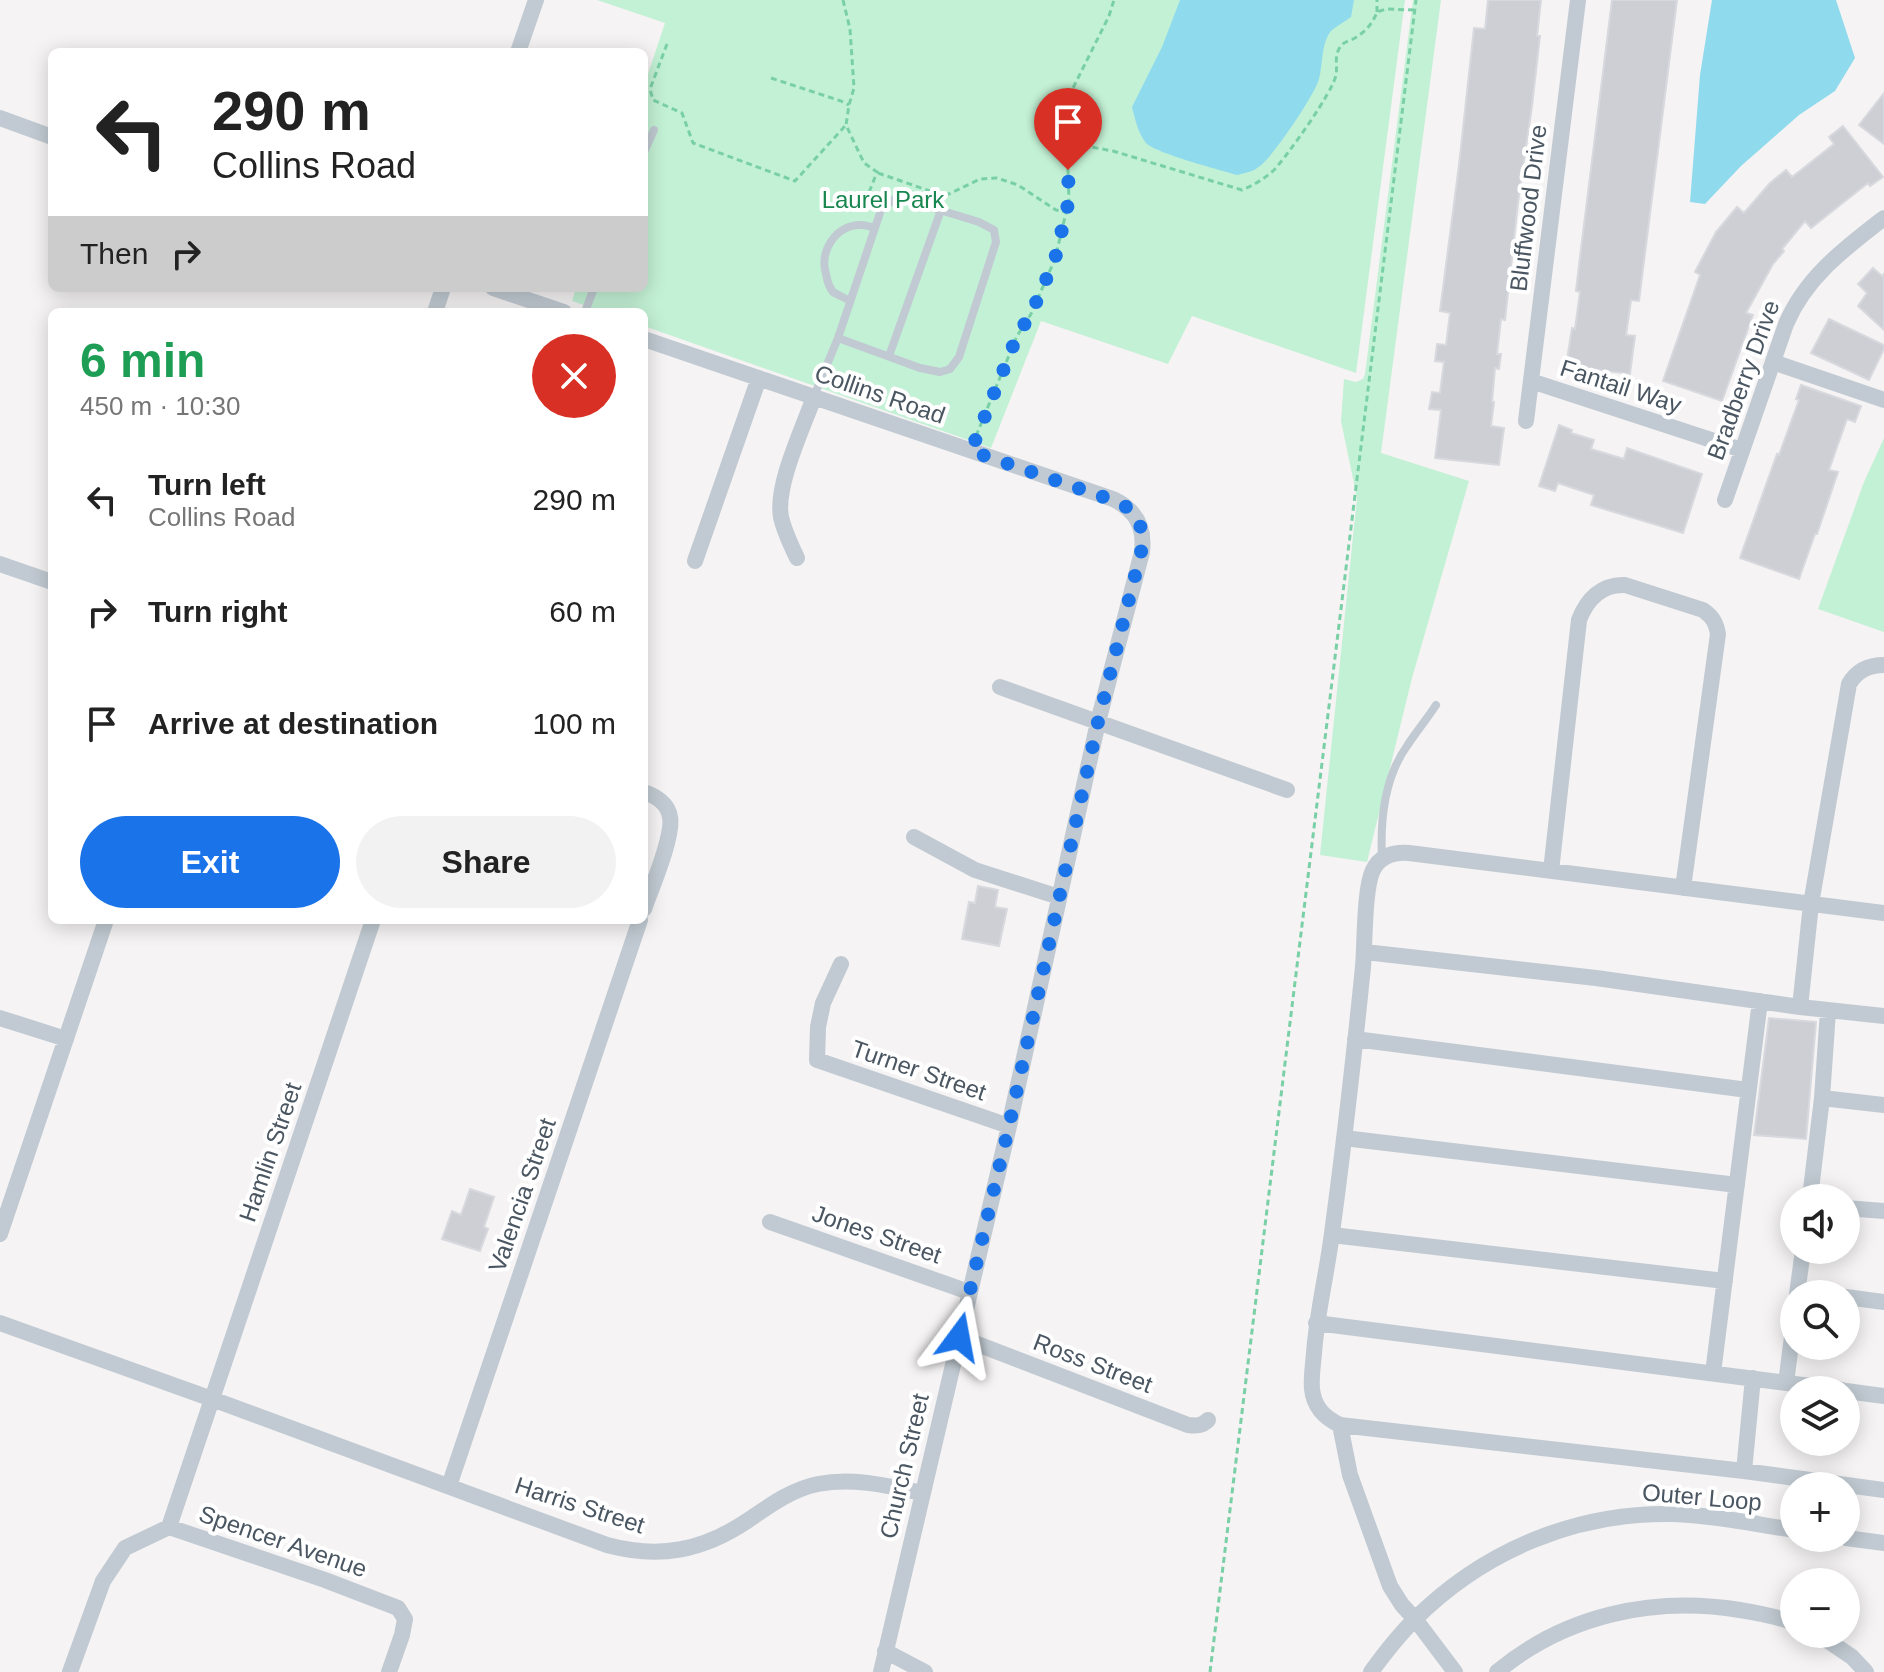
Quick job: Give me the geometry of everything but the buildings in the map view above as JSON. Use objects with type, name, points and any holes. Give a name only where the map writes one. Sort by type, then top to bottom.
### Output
[{"type":"street","points":[[519,48],[536,0]]},
{"type":"street","name":"Bluffwood Drive","points":[[1526,421],[1578,0]]},
{"type":"street","points":[[0,118],[48,136]]},
{"type":"street","name":"Bradberry Drive","points":[[1725,500],[1792,311],[1808,285],[1831,259],[1884,218]]},
{"type":"street","points":[[505,292],[552,308]]},
{"type":"street","name":"Collins Road","points":[[648,340],[1113,499],[1129,508],[1139,522]]},
{"type":"street","points":[[1773,362],[1884,400]]},
{"type":"street","points":[[695,561],[759,378]]},
{"type":"street","name":"Fantail Way","points":[[1531,381],[1742,450]]},
{"type":"street","points":[[797,558],[782,522],[780,498],[814,397]]},
{"type":"street","name":"Church Street","points":[[881,1672],[1009,1126],[1098,722],[1142,552],[1143,535],[1139,522]]},
{"type":"street","points":[[0,564],[48,581]]},
{"type":"street","points":[[1551,871],[1579,620],[1584,607],[1595,595],[1606,588],[1625,585],[1703,610],[1711,616],[1718,634],[1683,888]]},
{"type":"street","points":[[1800,1007],[1811,904],[1849,684],[1862,670],[1884,665]]},
{"type":"street","points":[[1000,687],[1287,790]]},
{"type":"street","points":[[648,794],[659,799],[671,818],[669,836],[648,897]]},
{"type":"street","points":[[914,837],[975,870],[1059,897]]},
{"type":"street","points":[[1884,913],[1409,853],[1389,855],[1382,860],[1369,881],[1365,952],[1344,1138],[1332,1235],[1316,1323],[1311,1381],[1312,1393],[1322,1414],[1340,1425],[1884,1490]]},
{"type":"street","points":[[0,1234],[105,924]]},
{"type":"street","name":"Hamlin Street","points":[[212,1399],[372,924]]},
{"type":"street","name":"Valencia Street","points":[[449,1486],[639,924]]},
{"type":"street","points":[[1365,952],[1596,978],[1884,1016]]},
{"type":"street","name":"Turner Street","points":[[841,964],[823,1003],[818,1027],[817,1060],[1009,1126]]},
{"type":"street","points":[[1713,1373],[1760,1001]]},
{"type":"street","points":[[1812,1184],[1828,1011]]},
{"type":"street","points":[[0,1018],[66,1039]]},
{"type":"street","points":[[1355,1039],[1748,1090]]},
{"type":"street","points":[[1822,1098],[1884,1105]]},
{"type":"street","points":[[1344,1138],[1737,1185]]},
{"type":"street","points":[[1860,1209],[1884,1211]]},
{"type":"street","name":"Jones Street","points":[[770,1222],[969,1292]]},
{"type":"street","points":[[1332,1235],[1725,1281]]},
{"type":"street","points":[[1860,1299],[1884,1302]]},
{"type":"street","points":[[0,1323],[449,1486]]},
{"type":"street","points":[[1316,1323],[1780,1382]]},
{"type":"street","name":"Ross Street","points":[[959,1337],[1188,1425],[1196,1426],[1208,1420]]},
{"type":"street","points":[[1744,1471],[1753,1378]]},
{"type":"street","points":[[1860,1392],[1884,1396]]},
{"type":"street","name":"Spencer Avenue","points":[[212,1399],[169,1527],[398,1608],[405,1619],[389,1672]]},
{"type":"street","points":[[1340,1425],[1350,1475],[1390,1586],[1455,1672]]},
{"type":"street","name":"Harris Street","points":[[449,1486],[607,1545],[645,1553],[684,1549],[724,1536],[781,1499],[816,1485],[867,1482],[922,1493]]},
{"type":"street","name":"Outer Loop","points":[[1371,1672],[1415,1619],[1451,1588],[1498,1556],[1544,1534],[1590,1521],[1631,1515],[1675,1514],[1780,1528]]},
{"type":"street","points":[[70,1672],[103,1581],[125,1548],[169,1527]]},
{"type":"street","points":[[1860,1540],[1884,1543]]},
{"type":"street","points":[[1497,1672],[1535,1644],[1621,1611],[1665,1605],[1719,1607],[1780,1619]]},
{"type":"street","points":[[1839,1648],[1866,1672]]},
{"type":"street","points":[[885,1651],[925,1672]]},
{"type":"lane","points":[[648,143],[654,130]]},
{"type":"lane","points":[[814,397],[838,338],[881,210],[897,197],[979,222],[994,230],[996,242],[959,357],[950,369],[940,372],[920,368],[838,338]]},
{"type":"lane","points":[[889,356],[941,210]]},
{"type":"lane","points":[[850,301],[829,285],[824,267],[826,251],[835,235],[849,228],[860,225],[875,228]]},
{"type":"lane","points":[[1382,860],[1381,840],[1390,776],[1405,747],[1436,705]]},
{"type":"path","points":[[667,44],[650,89],[653,100],[682,113],[693,143],[795,181],[846,125],[854,88],[850,29],[843,0]]},
{"type":"path","points":[[971,451],[1017,336],[1031,314],[1055,259],[1069,200],[1063,108],[1114,0]]},
{"type":"path","points":[[1063,142],[1113,151],[1242,190],[1258,183],[1291,148],[1328,93],[1336,75],[1335,59],[1341,46],[1361,35],[1373,23],[1377,0]]},
{"type":"path","points":[[1210,1672],[1416,0]]},
{"type":"path","points":[[1377,12],[1386,9],[1414,10]]},
{"type":"path","points":[[771,78],[849,105]]},
{"type":"path","points":[[846,125],[864,163],[877,172],[930,191],[949,194],[980,179],[997,178],[1018,185],[1056,210],[1067,212]]},
{"type":"path","points":[[877,172],[868,195],[881,210]]},
{"type":"green space","name":"Laurel Park","points":[[597,0],[1405,0],[1356,373],[1192,316],[1168,364],[1041,321],[991,448],[648,327],[648,308],[592,308],[572,301],[575,292],[648,292],[648,74],[665,23]]},
{"type":"green space","points":[[1413,0],[1441,0],[1381,453],[1469,481],[1412,678],[1367,862],[1320,855],[1357,498],[1341,421],[1344,379],[1356,382],[1363,379],[1365,374]]},
{"type":"green space","points":[[1884,438],[1884,632],[1818,609],[1864,482]]},
{"type":"water","points":[[1180,0],[1354,0],[1351,17],[1328,36],[1319,79],[1310,98],[1274,150],[1252,171],[1237,175],[1174,156],[1146,143],[1139,130],[1132,107],[1162,47]]},
{"type":"water","points":[[1712,0],[1836,0],[1855,58],[1835,91],[1799,115],[1741,166],[1705,204],[1690,202],[1700,75]]},
{"type":"route","points":[[959,1337],[1098,722],[1143,544],[1139,522],[1121,503],[971,451],[1017,336],[1031,314],[1055,259],[1069,200],[1068,170]]}]
